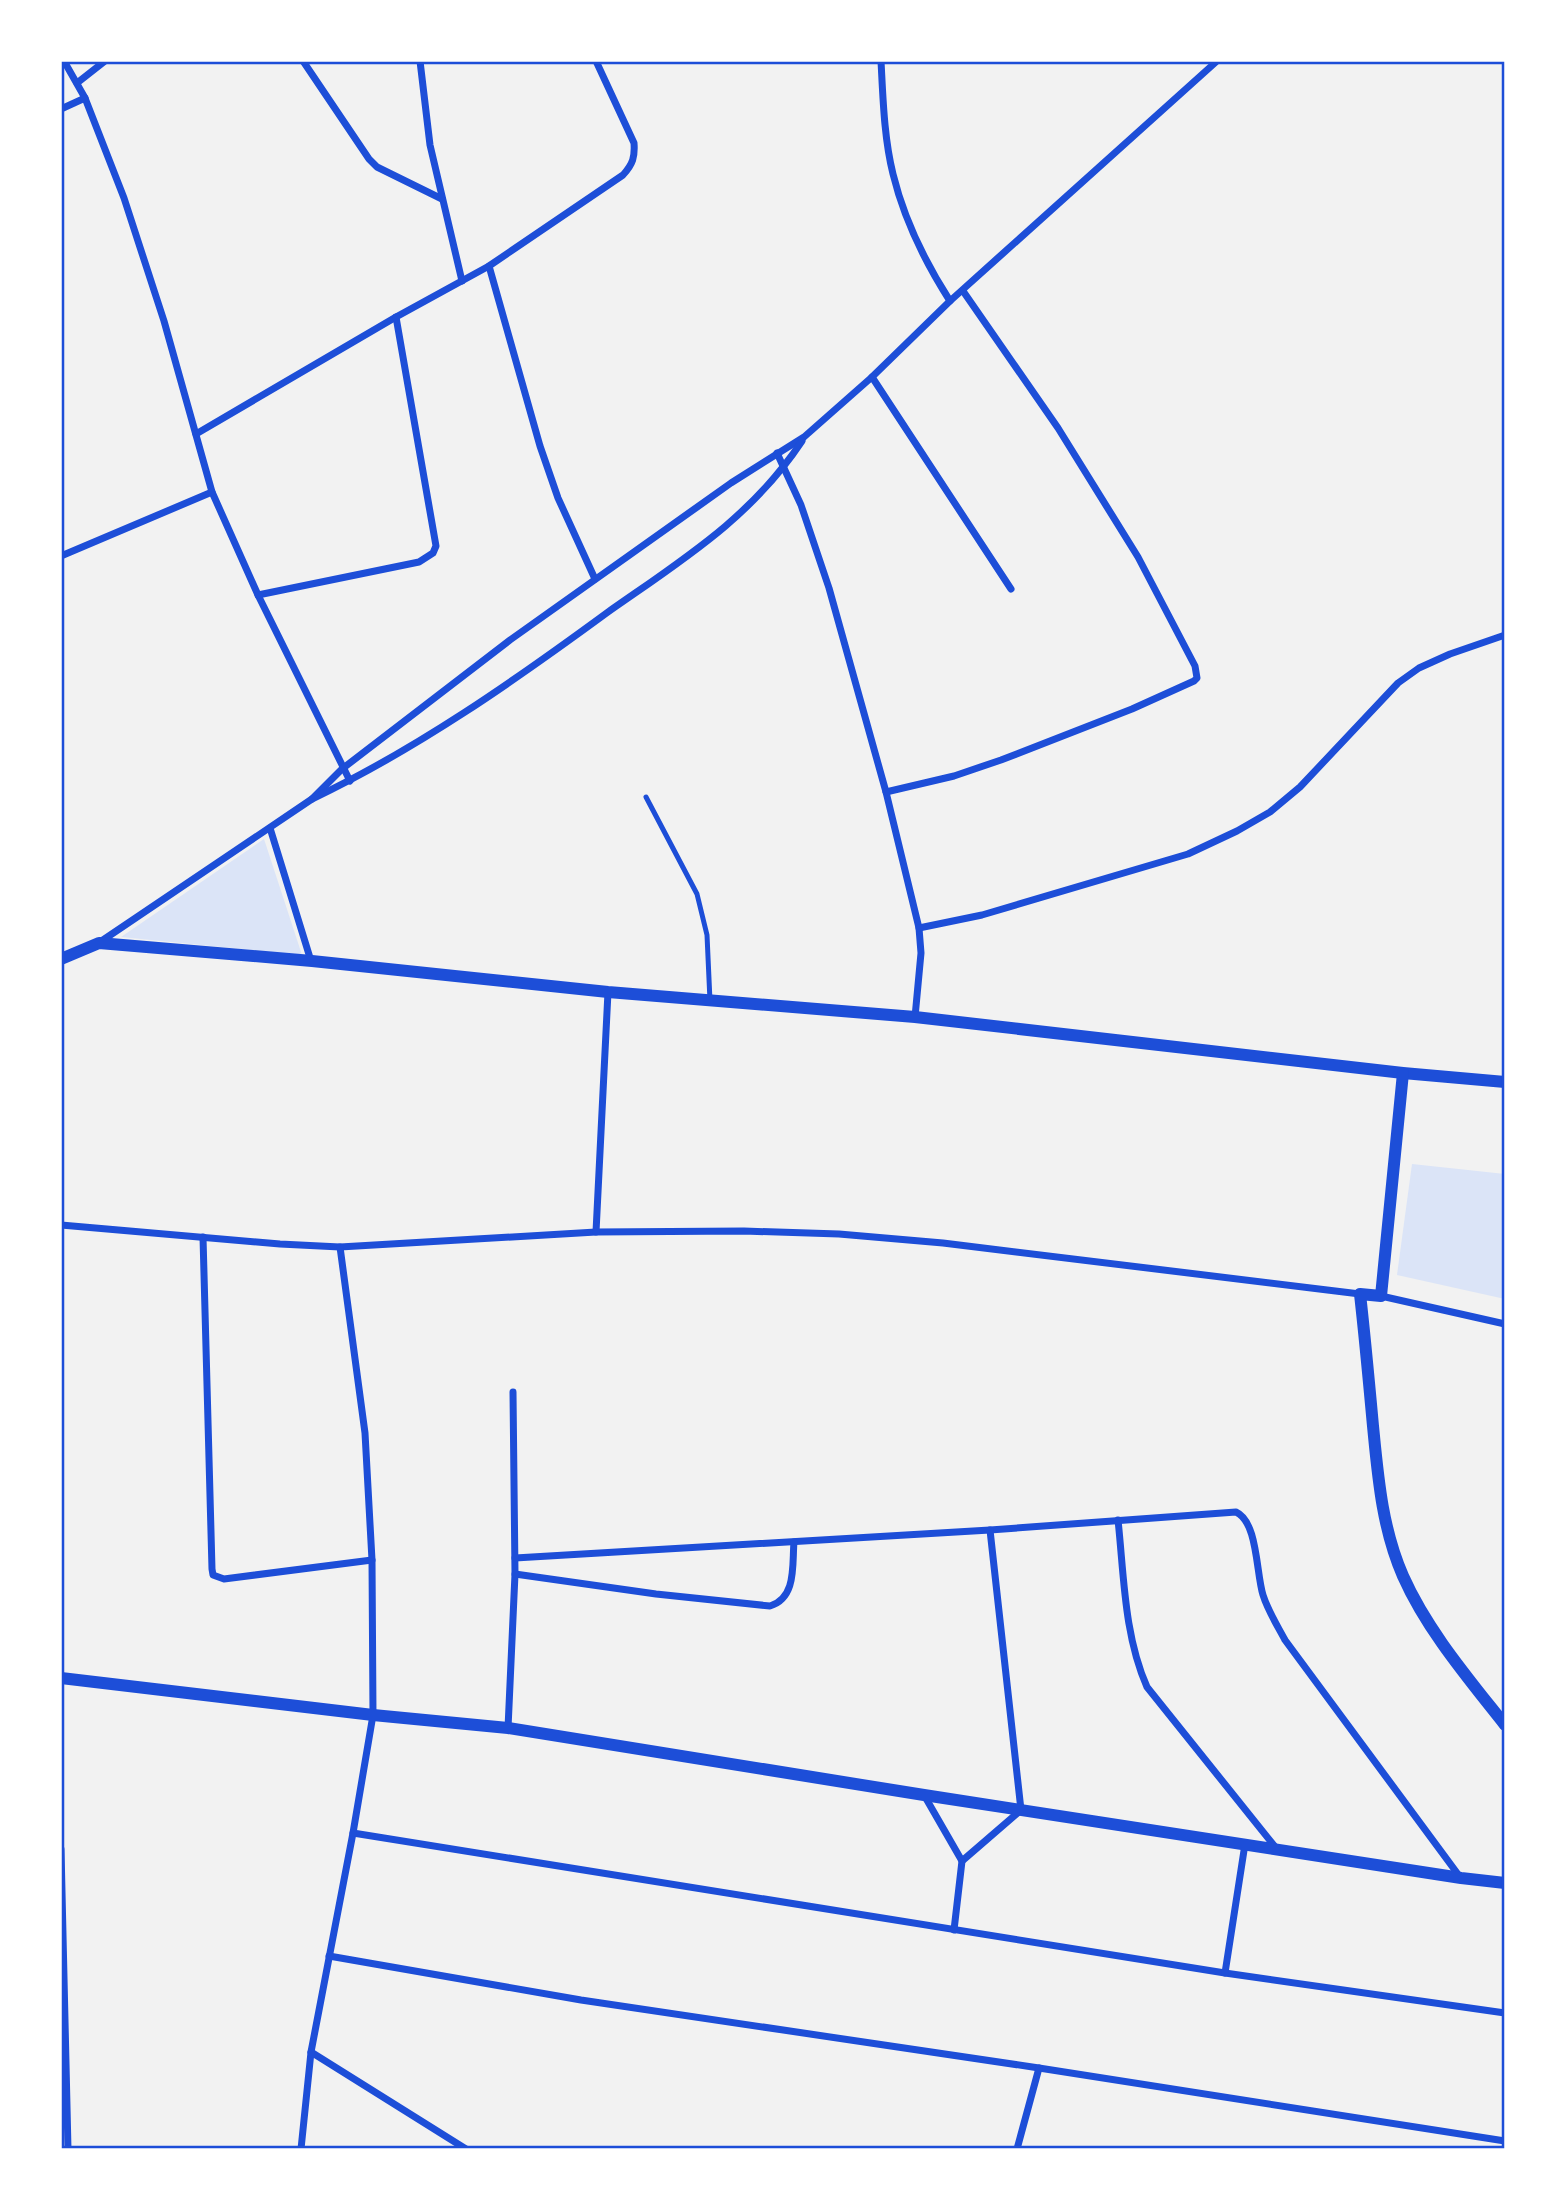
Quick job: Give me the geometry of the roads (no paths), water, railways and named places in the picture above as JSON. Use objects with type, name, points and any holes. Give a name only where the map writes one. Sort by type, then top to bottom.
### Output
[{"type":"street","points":[[64,61],[85,98],[136,235],[164,321],[212,492],[258,595],[349,781]]},
{"type":"street","points":[[77,83],[104,61]]},
{"type":"street","points":[[303,61],[377,167],[442,198]]},
{"type":"street","points":[[420,61],[430,145],[462,281]]},
{"type":"street","points":[[196,434],[489,266],[623,175],[632,165],[634,143],[596,61]]},
{"type":"street","points":[[881,61],[893,173],[915,239],[950,301]]},
{"type":"street","points":[[312,799],[342,769],[489,655],[777,453],[804,437],[872,377],[950,301],[1217,61]]},
{"type":"street","points":[[61,109],[85,98]]},
{"type":"street","points":[[489,266],[540,446],[558,498],[595,579]]},
{"type":"street","points":[[886,792],[954,776],[1001,760],[1132,709],[1197,678],[1195,666],[1138,557],[1058,428],[963,292]]},
{"type":"street","points":[[258,595],[419,562],[433,553],[436,546],[396,317]]},
{"type":"street","points":[[872,377],[1011,589]]},
{"type":"street","points":[[61,959],[99,943],[312,799],[411,746],[485,699],[713,537],[750,506],[784,467],[804,437]]},
{"type":"street","points":[[777,453],[801,505],[829,588],[886,792],[919,928],[921,953],[915,1017]]},
{"type":"street","points":[[61,556],[212,492]]},
{"type":"street","points":[[919,928],[982,915],[1188,854],[1237,831],[1270,812],[1300,787],[1398,683],[1419,668],[1505,635]]},
{"type":"street","points":[[270,828],[312,961]]},
{"type":"street","points":[[99,943],[312,961],[608,992],[915,1017],[1403,1073],[1505,1082]]},
{"type":"street","points":[[596,1232],[608,992]]},
{"type":"street","points":[[1381,1296],[1403,1073]]},
{"type":"street","points":[[61,1225],[340,1247],[596,1232],[744,1231],[839,1234],[957,1245],[1381,1296],[1505,1324]]},
{"type":"street","points":[[203,1237],[213,1575],[223,1579],[372,1560]]},
{"type":"street","points":[[301,2149],[311,2052],[373,1715],[372,1560],[365,1433],[340,1247]]},
{"type":"street","points":[[1360,1294],[1380,1495],[1392,1549],[1425,1617],[1505,1725]]},
{"type":"street","points":[[508,1728],[515,1574],[513,1392]]},
{"type":"street","points":[[515,1558],[990,1530],[1236,1512],[1242,1515],[1250,1526],[1262,1593],[1271,1617],[1461,1878]]},
{"type":"street","points":[[1118,1520],[1132,1643],[1138,1667],[1147,1686],[1276,1848]]},
{"type":"street","points":[[990,1530],[1021,1810]]},
{"type":"street","points":[[515,1574],[656,1594],[770,1606],[786,1597],[790,1588],[794,1542]]},
{"type":"street","points":[[61,1678],[508,1728],[924,1795],[1505,1883]]},
{"type":"street","points":[[924,1795],[962,1861],[954,1930]]},
{"type":"street","points":[[962,1861],[1021,1810]]},
{"type":"street","points":[[353,1833],[1225,1973],[1505,2013]]},
{"type":"street","points":[[1225,1973],[1245,1844]]},
{"type":"street","points":[[61,1849],[68,2149]]},
{"type":"street","points":[[329,1955],[581,2000],[1505,2141]]},
{"type":"street","points":[[311,2052],[467,2149]]},
{"type":"street","points":[[1017,2149],[1039,2068]]},
{"type":"lane","points":[[646,797],[697,894],[707,935],[710,1001]]}]
